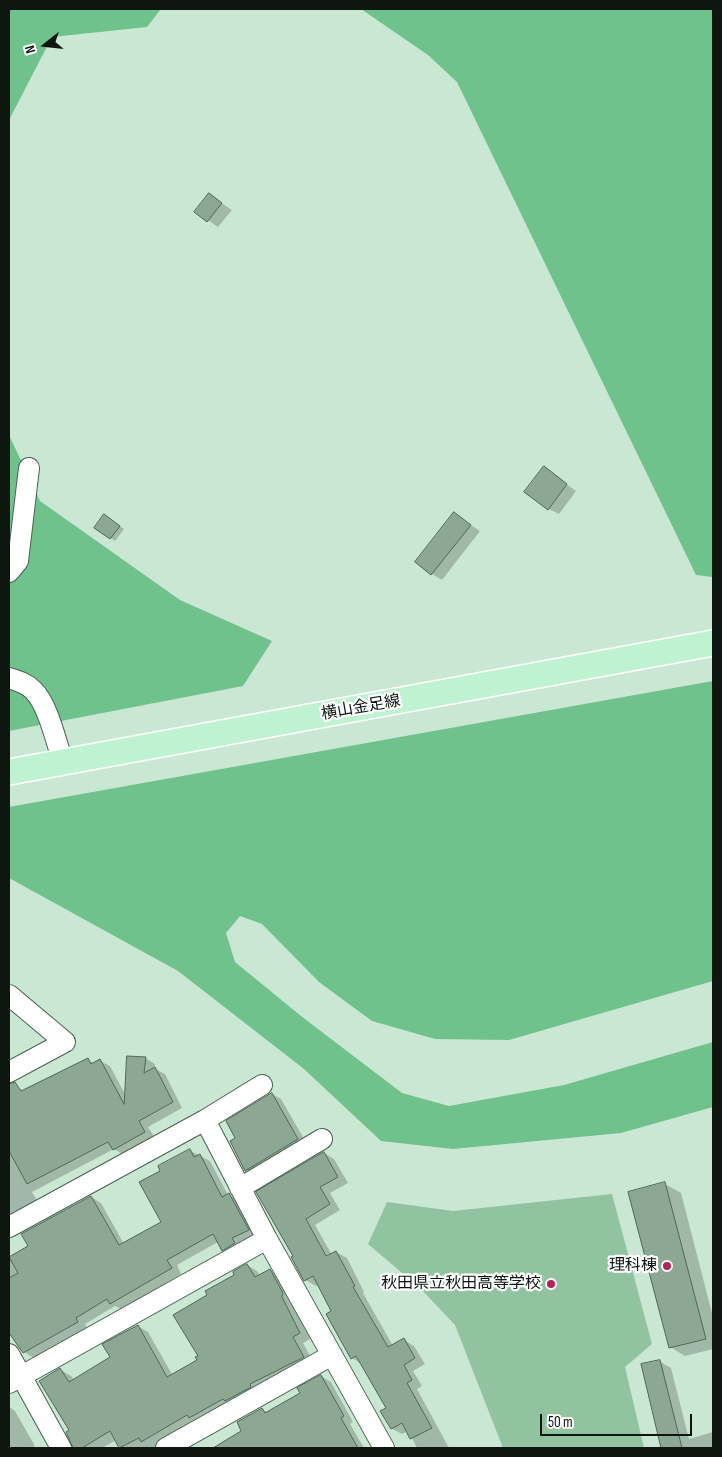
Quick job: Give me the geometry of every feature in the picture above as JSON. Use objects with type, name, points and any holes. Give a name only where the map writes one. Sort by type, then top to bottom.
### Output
[{"type":"main road","name":"横山金足線","points":[[9,772],[713,643]]},
{"type":"street","points":[[9,572],[18,561],[29,468]]},
{"type":"street","points":[[9,678],[24,683],[34,691],[43,704],[63,762]]},
{"type":"street","points":[[9,995],[65,1042],[9,1072]]},
{"type":"street","points":[[9,1227],[205,1120],[262,1085]]},
{"type":"street","points":[[205,1120],[267,1239],[384,1448]]},
{"type":"street","points":[[240,1188],[322,1138]]},
{"type":"street","points":[[15,1379],[267,1239]]},
{"type":"street","points":[[9,1354],[15,1379],[61,1448]]},
{"type":"street","points":[[166,1448],[332,1355]]},
{"type":"green space","points":[[9,9],[161,9],[147,27],[52,37],[9,120]]},
{"type":"green space","points":[[361,9],[713,9],[713,577],[696,575],[457,82],[428,55]]},
{"type":"green space","points":[[9,435],[40,501],[180,600],[272,641],[243,686],[9,731]]},
{"type":"green space","points":[[713,681],[713,981],[509,1040],[435,1039],[372,1021],[319,982],[262,924],[240,916],[226,933],[235,962],[301,1016],[402,1093],[449,1106],[564,1085],[713,1042],[713,1107],[621,1133],[453,1149],[381,1141],[304,1069],[178,971],[9,878],[9,807]]},
{"type":"green space","points":[[612,1194],[652,1344],[625,1367],[644,1448],[503,1448],[455,1325],[421,1289],[368,1244],[387,1202],[453,1211]]},
{"type":"building","points":[[209,193],[222,203],[207,222],[194,212]]},
{"type":"building","points":[[544,466],[567,484],[548,510],[524,492]]},
{"type":"building","points":[[454,512],[471,525],[431,575],[415,562]]},
{"type":"building","points":[[104,514],[120,526],[110,539],[94,528]]},
{"type":"building","points":[[127,1056],[146,1057],[144,1073],[155,1067],[173,1102],[139,1121],[145,1132],[113,1150],[108,1142],[27,1184],[9,1151],[9,1084],[15,1082],[21,1091],[88,1058],[91,1064],[100,1059],[124,1104]]},
{"type":"building","points":[[272,1093],[298,1139],[245,1171],[230,1141],[235,1138],[226,1121]]},
{"type":"building","points":[[190,1149],[194,1157],[200,1154],[222,1197],[229,1193],[249,1230],[232,1238],[235,1243],[222,1251],[213,1234],[167,1260],[172,1268],[110,1304],[107,1299],[76,1318],[78,1322],[23,1353],[9,1333],[9,1278],[18,1273],[9,1257],[28,1246],[21,1234],[91,1196],[119,1245],[161,1222],[139,1182],[160,1171],[158,1166]]},
{"type":"building","points":[[324,1152],[338,1177],[320,1187],[330,1204],[306,1219],[326,1256],[336,1251],[355,1286],[353,1287],[388,1347],[404,1338],[415,1358],[404,1365],[412,1380],[407,1383],[432,1428],[410,1439],[402,1423],[391,1429],[380,1411],[386,1408],[356,1356],[351,1359],[326,1314],[331,1311],[313,1276],[304,1281],[291,1257],[293,1256],[256,1192]]},
{"type":"building","name":"理科棟","points":[[665,1182],[706,1339],[669,1348],[628,1192]]},
{"type":"building","points":[[247,1264],[255,1277],[270,1269],[283,1293],[282,1297],[300,1333],[293,1337],[304,1357],[250,1384],[251,1387],[225,1401],[223,1399],[189,1418],[187,1415],[141,1442],[139,1438],[119,1448],[110,1431],[82,1448],[73,1448],[66,1432],[69,1430],[39,1381],[60,1368],[69,1382],[110,1357],[102,1344],[138,1325],[167,1377],[197,1360],[195,1357],[198,1356],[173,1315],[207,1295],[205,1291],[234,1275],[233,1272]]},
{"type":"building","points":[[660,1360],[682,1448],[661,1448],[641,1364]]},
{"type":"building","points":[[321,1375],[344,1416],[341,1418],[358,1448],[213,1448],[241,1431],[237,1422],[262,1408],[265,1413],[300,1393],[297,1388]]},
{"type":"place","name":"理科棟","points":[[667,1266]]},
{"type":"place","name":"秋田県立秋田高等学校","points":[[551,1284]]}]
